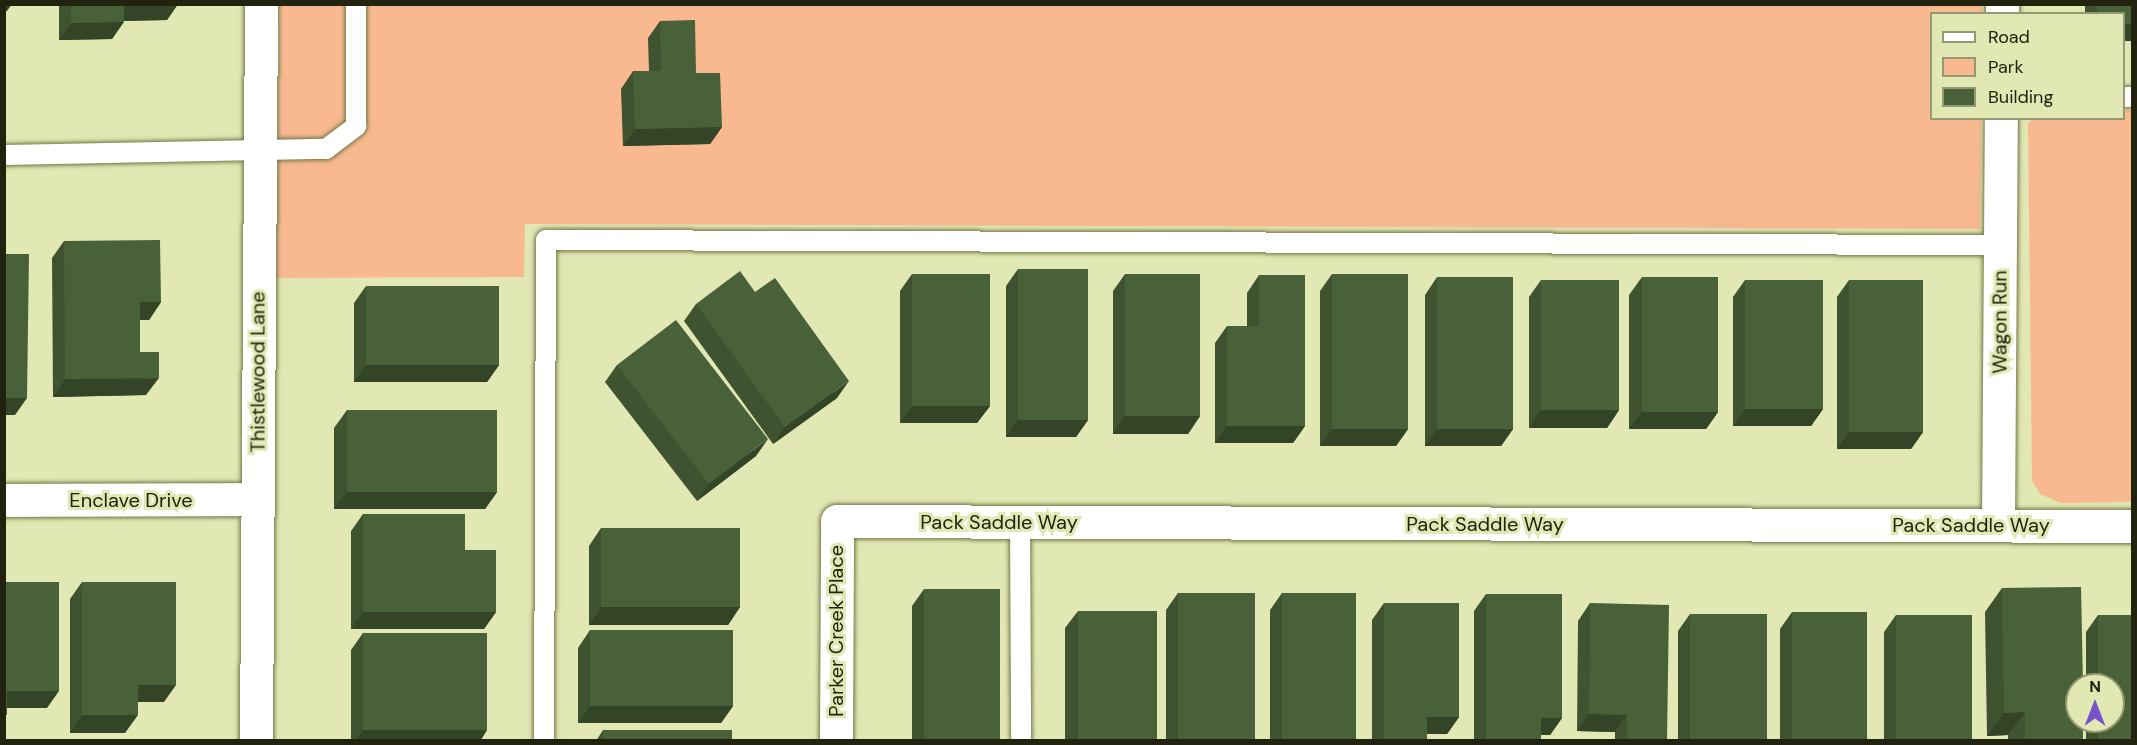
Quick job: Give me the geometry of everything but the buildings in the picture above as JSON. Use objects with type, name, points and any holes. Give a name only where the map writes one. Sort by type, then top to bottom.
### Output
[{"type":"street","name":"Thistlewood Lane","points":[[256,741],[261,4]]},
{"type":"street","name":"Wagon Run","points":[[1998,525],[2001,120]]},
{"type":"street","name":"Enclave Drive","points":[[4,500],[257,499]]},
{"type":"street","name":"Pack Saddle Way","points":[[837,521],[2133,526]]},
{"type":"street","name":"Parker Creek Place","points":[[836,741],[837,521]]},
{"type":"lane","points":[[4,155],[326,149],[356,126],[356,4]]},
{"type":"lane","points":[[544,741],[546,240],[2000,245]]},
{"type":"lane","points":[[1020,522],[1021,741]]},
{"type":"green space","points":[[280,5],[1982,5],[1982,12],[1930,12],[1930,120],[1981,120],[1980,229],[525,224],[524,277],[276,278]]},
{"type":"green space","points":[[2125,110],[2132,110],[2132,502],[2061,503],[2040,494],[2032,481],[2028,123],[2032,120],[2125,120]]}]
